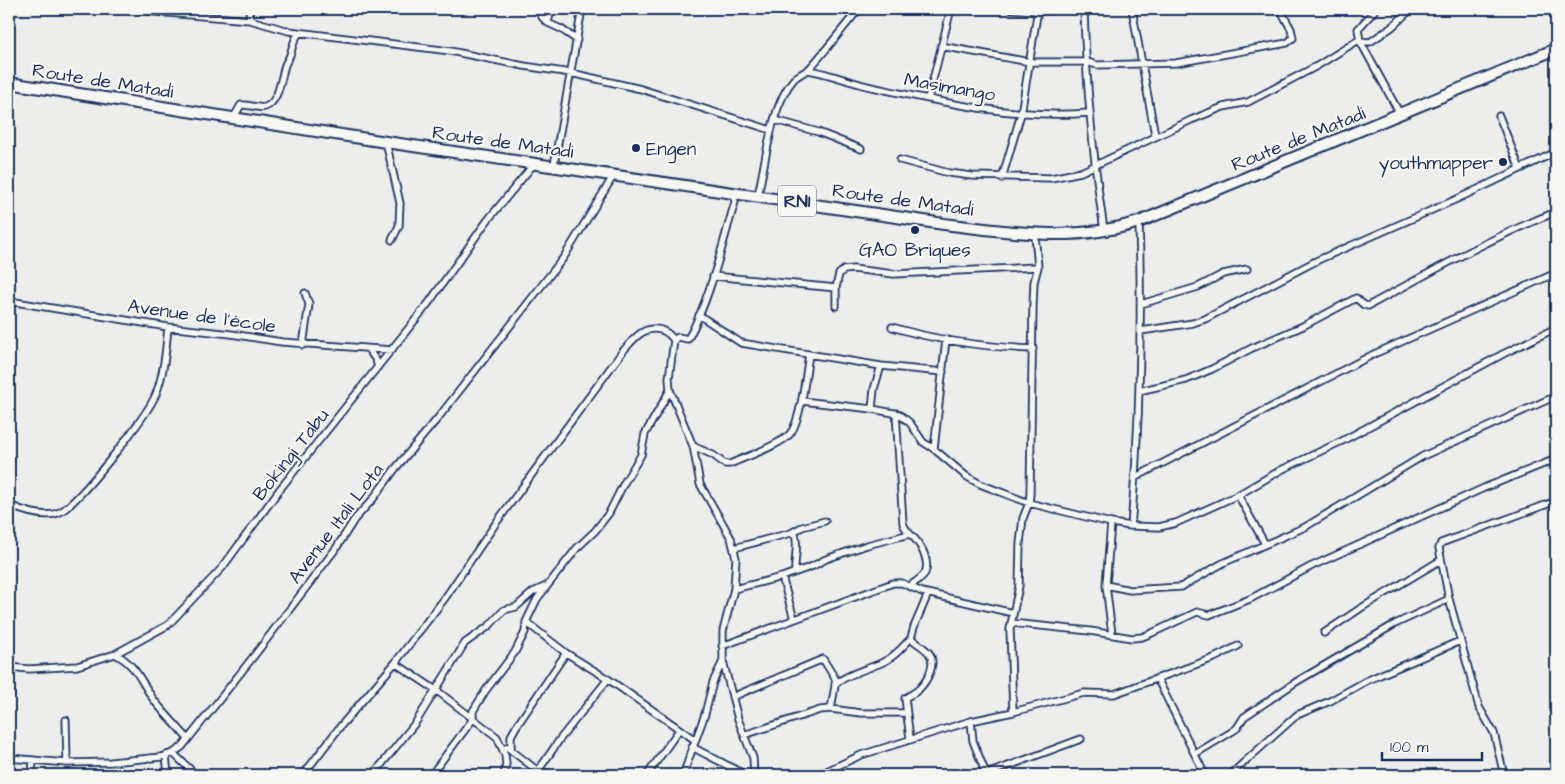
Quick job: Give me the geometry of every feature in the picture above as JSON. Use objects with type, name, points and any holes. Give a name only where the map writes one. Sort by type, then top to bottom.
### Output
[{"type":"highway","name":"Route de Matadi","points":[[9,83],[386,142],[554,165],[944,224],[1035,235],[1055,235],[1104,230],[1139,222],[1556,49]]},
{"type":"street","points":[[135,9],[250,20],[299,32],[450,50],[524,66],[571,73],[641,89],[771,130]]},
{"type":"street","points":[[249,9],[250,20]]},
{"type":"street","points":[[537,9],[542,18],[548,23],[577,40]]},
{"type":"street","points":[[548,23],[551,9]]},
{"type":"street","points":[[554,165],[582,9]]},
{"type":"street","points":[[758,196],[771,130],[781,102],[795,78],[808,70],[859,9]]},
{"type":"street","points":[[928,99],[951,9]]},
{"type":"street","points":[[1010,9],[1068,9]]},
{"type":"street","points":[[1084,9],[1089,114],[1094,166],[1104,230]]},
{"type":"street","points":[[1132,9],[1155,135]]},
{"type":"street","points":[[941,46],[1030,62],[1087,62],[1097,65],[1176,64],[1287,43],[1293,38],[1291,29],[1280,9]]},
{"type":"street","points":[[1376,9],[1358,29],[1360,41],[1400,114]]},
{"type":"street","points":[[900,160],[949,173],[1002,178],[1051,178],[1081,172],[1155,135],[1223,107],[1248,102],[1317,66],[1357,41],[1370,42],[1392,27],[1411,9]]},
{"type":"street","points":[[1002,178],[1021,114],[1038,10]]},
{"type":"street","points":[[234,117],[241,106],[248,104],[263,107],[271,103],[278,91],[285,64],[290,56],[292,43],[299,32]]},
{"type":"street","name":"Masimango","points":[[808,70],[862,85],[928,99],[1021,114],[1089,114]]},
{"type":"street","points":[[1499,116],[1520,169]]},
{"type":"street","points":[[774,120],[818,132],[861,149]]},
{"type":"street","points":[[386,142],[400,203],[400,217],[392,240]]},
{"type":"street","points":[[1141,331],[1193,323],[1205,319],[1318,260],[1457,199],[1556,152]]},
{"type":"street","name":"Bokingi Tabu","points":[[9,667],[29,669],[78,666],[115,654],[168,625],[214,577],[280,489],[392,350],[449,276],[487,221],[534,163]]},
{"type":"street","name":"Avenue Itali Lota","points":[[9,758],[67,763],[111,762],[166,756],[182,746],[337,547],[354,520],[373,500],[395,469],[438,418],[564,257],[614,175]]},
{"type":"street","points":[[674,340],[678,338],[688,339],[699,315],[713,276],[735,202],[733,192]]},
{"type":"street","points":[[1139,391],[1186,380],[1212,369],[1252,348],[1303,326],[1356,298],[1368,306],[1492,241],[1556,212]]},
{"type":"street","points":[[1131,526],[1136,477],[1141,331],[1139,222]]},
{"type":"street","points":[[1013,712],[1011,623],[1019,586],[1020,544],[1024,518],[1029,503],[1033,306],[1034,282],[1038,267],[1035,235]]},
{"type":"street","points":[[836,306],[836,288],[839,274],[844,270],[894,274],[1038,267]]},
{"type":"street","points":[[1141,304],[1198,287],[1223,274],[1247,269]]},
{"type":"street","points":[[1136,477],[1374,354],[1556,272]]},
{"type":"street","points":[[713,276],[836,288]]},
{"type":"street","points":[[303,345],[309,304],[305,293]]},
{"type":"street","name":"Avenue de l'école","points":[[9,301],[168,327],[303,345],[392,350]]},
{"type":"street","points":[[699,315],[741,343],[881,366],[942,372]]},
{"type":"street","points":[[9,505],[41,514],[60,512],[72,503],[135,429],[151,404],[162,373],[168,327]]},
{"type":"street","points":[[892,327],[921,336],[992,347],[1033,349]]},
{"type":"street","points":[[802,401],[896,413],[910,423],[923,442],[934,448],[973,480],[1029,503],[1111,523],[1159,527],[1176,523],[1238,495],[1281,470],[1342,441],[1503,354],[1556,328]]},
{"type":"street","points":[[303,775],[445,598],[496,523],[624,351],[639,334],[648,329],[668,332],[674,340],[669,378],[670,390],[693,446],[700,484],[720,517],[734,548],[736,558],[734,589],[723,631],[723,661],[738,719],[754,764],[754,775]]},
{"type":"street","points":[[934,448],[946,339]]},
{"type":"street","points":[[368,349],[376,360],[378,367]]},
{"type":"street","points":[[693,446],[713,455],[720,462],[730,464],[786,437],[793,427],[802,401],[809,354]]},
{"type":"street","points":[[872,409],[874,389],[881,366]]},
{"type":"street","points":[[431,775],[473,719],[473,711],[486,690],[515,652],[525,632],[526,622],[532,608],[577,548],[595,531],[609,513],[624,483],[642,455],[645,434],[670,390]]},
{"type":"street","points":[[1106,585],[1130,590],[1181,587],[1223,564],[1318,519],[1423,456],[1556,396]]},
{"type":"street","points":[[896,413],[902,523],[905,529],[921,546],[925,556],[926,570],[924,575],[910,586]]},
{"type":"street","points":[[1011,623],[1112,634],[1132,638],[1142,637],[1198,612],[1206,615],[1213,614],[1250,598],[1312,566],[1484,488],[1556,458]]},
{"type":"street","points":[[1238,495],[1265,544]]},
{"type":"street","points":[[1504,775],[1494,733],[1479,708],[1448,599],[1439,548],[1441,542],[1556,500]]},
{"type":"street","points":[[734,548],[791,533],[802,527],[824,521]]},
{"type":"street","points":[[1111,523],[1106,585],[1112,634]]},
{"type":"street","points":[[791,533],[795,534],[797,543],[794,561],[795,572]]},
{"type":"street","points":[[734,589],[782,577],[813,566],[819,561],[867,545],[910,534]]},
{"type":"street","points":[[1324,633],[1361,608],[1441,560]]},
{"type":"street","points":[[782,577],[794,619]]},
{"type":"street","points":[[722,646],[893,583],[902,583],[928,594],[1013,613]]},
{"type":"street","points":[[373,775],[416,722],[465,643],[489,626],[504,610],[516,607],[533,592],[548,585]]},
{"type":"street","points":[[835,684],[848,676],[882,663],[892,657],[911,638],[928,594]]},
{"type":"street","points":[[1195,754],[1237,728],[1244,717],[1296,682],[1395,624],[1448,599]]},
{"type":"street","points":[[526,622],[566,653],[608,679],[695,740]]},
{"type":"street","points":[[910,739],[906,698],[919,689],[930,672],[933,661],[925,648],[911,638]]},
{"type":"street","points":[[1230,775],[1297,715],[1330,701],[1368,680],[1460,641]]},
{"type":"street","points":[[818,775],[861,755],[971,721],[1084,693],[1114,694],[1214,658],[1238,646]]},
{"type":"street","points":[[511,749],[511,736],[516,727],[566,653]]},
{"type":"street","points":[[115,654],[138,673],[150,696],[188,739]]},
{"type":"street","points":[[732,697],[821,659],[824,660],[836,680],[831,709]]},
{"type":"street","points":[[683,775],[711,694],[713,682],[723,661]]},
{"type":"street","points":[[395,662],[436,690],[497,737],[506,764],[504,775]]},
{"type":"street","points":[[1157,678],[1205,775]]},
{"type":"street","points":[[540,773],[560,739],[608,679]]},
{"type":"street","points":[[744,736],[811,712],[831,709],[861,713],[906,713]]},
{"type":"street","points":[[66,720],[67,763]]},
{"type":"street","points":[[971,721],[973,741],[985,775],[995,773],[1081,739]]},
{"type":"street","points":[[647,775],[679,730]]},
{"type":"street","points":[[500,744],[511,749],[540,773],[554,775]]},
{"type":"street","points":[[692,748],[735,773],[746,775]]},
{"type":"street","points":[[173,753],[196,775]]},
{"type":"street","points":[[166,756],[168,775]]},
{"type":"street","points":[[32,775],[34,760]]},
{"type":"place","name":"Engen","points":[[636,148]]},
{"type":"place","name":"youthmapper","points":[[1503,162]]},
{"type":"place","name":"GAO Briques","points":[[915,230]]}]
